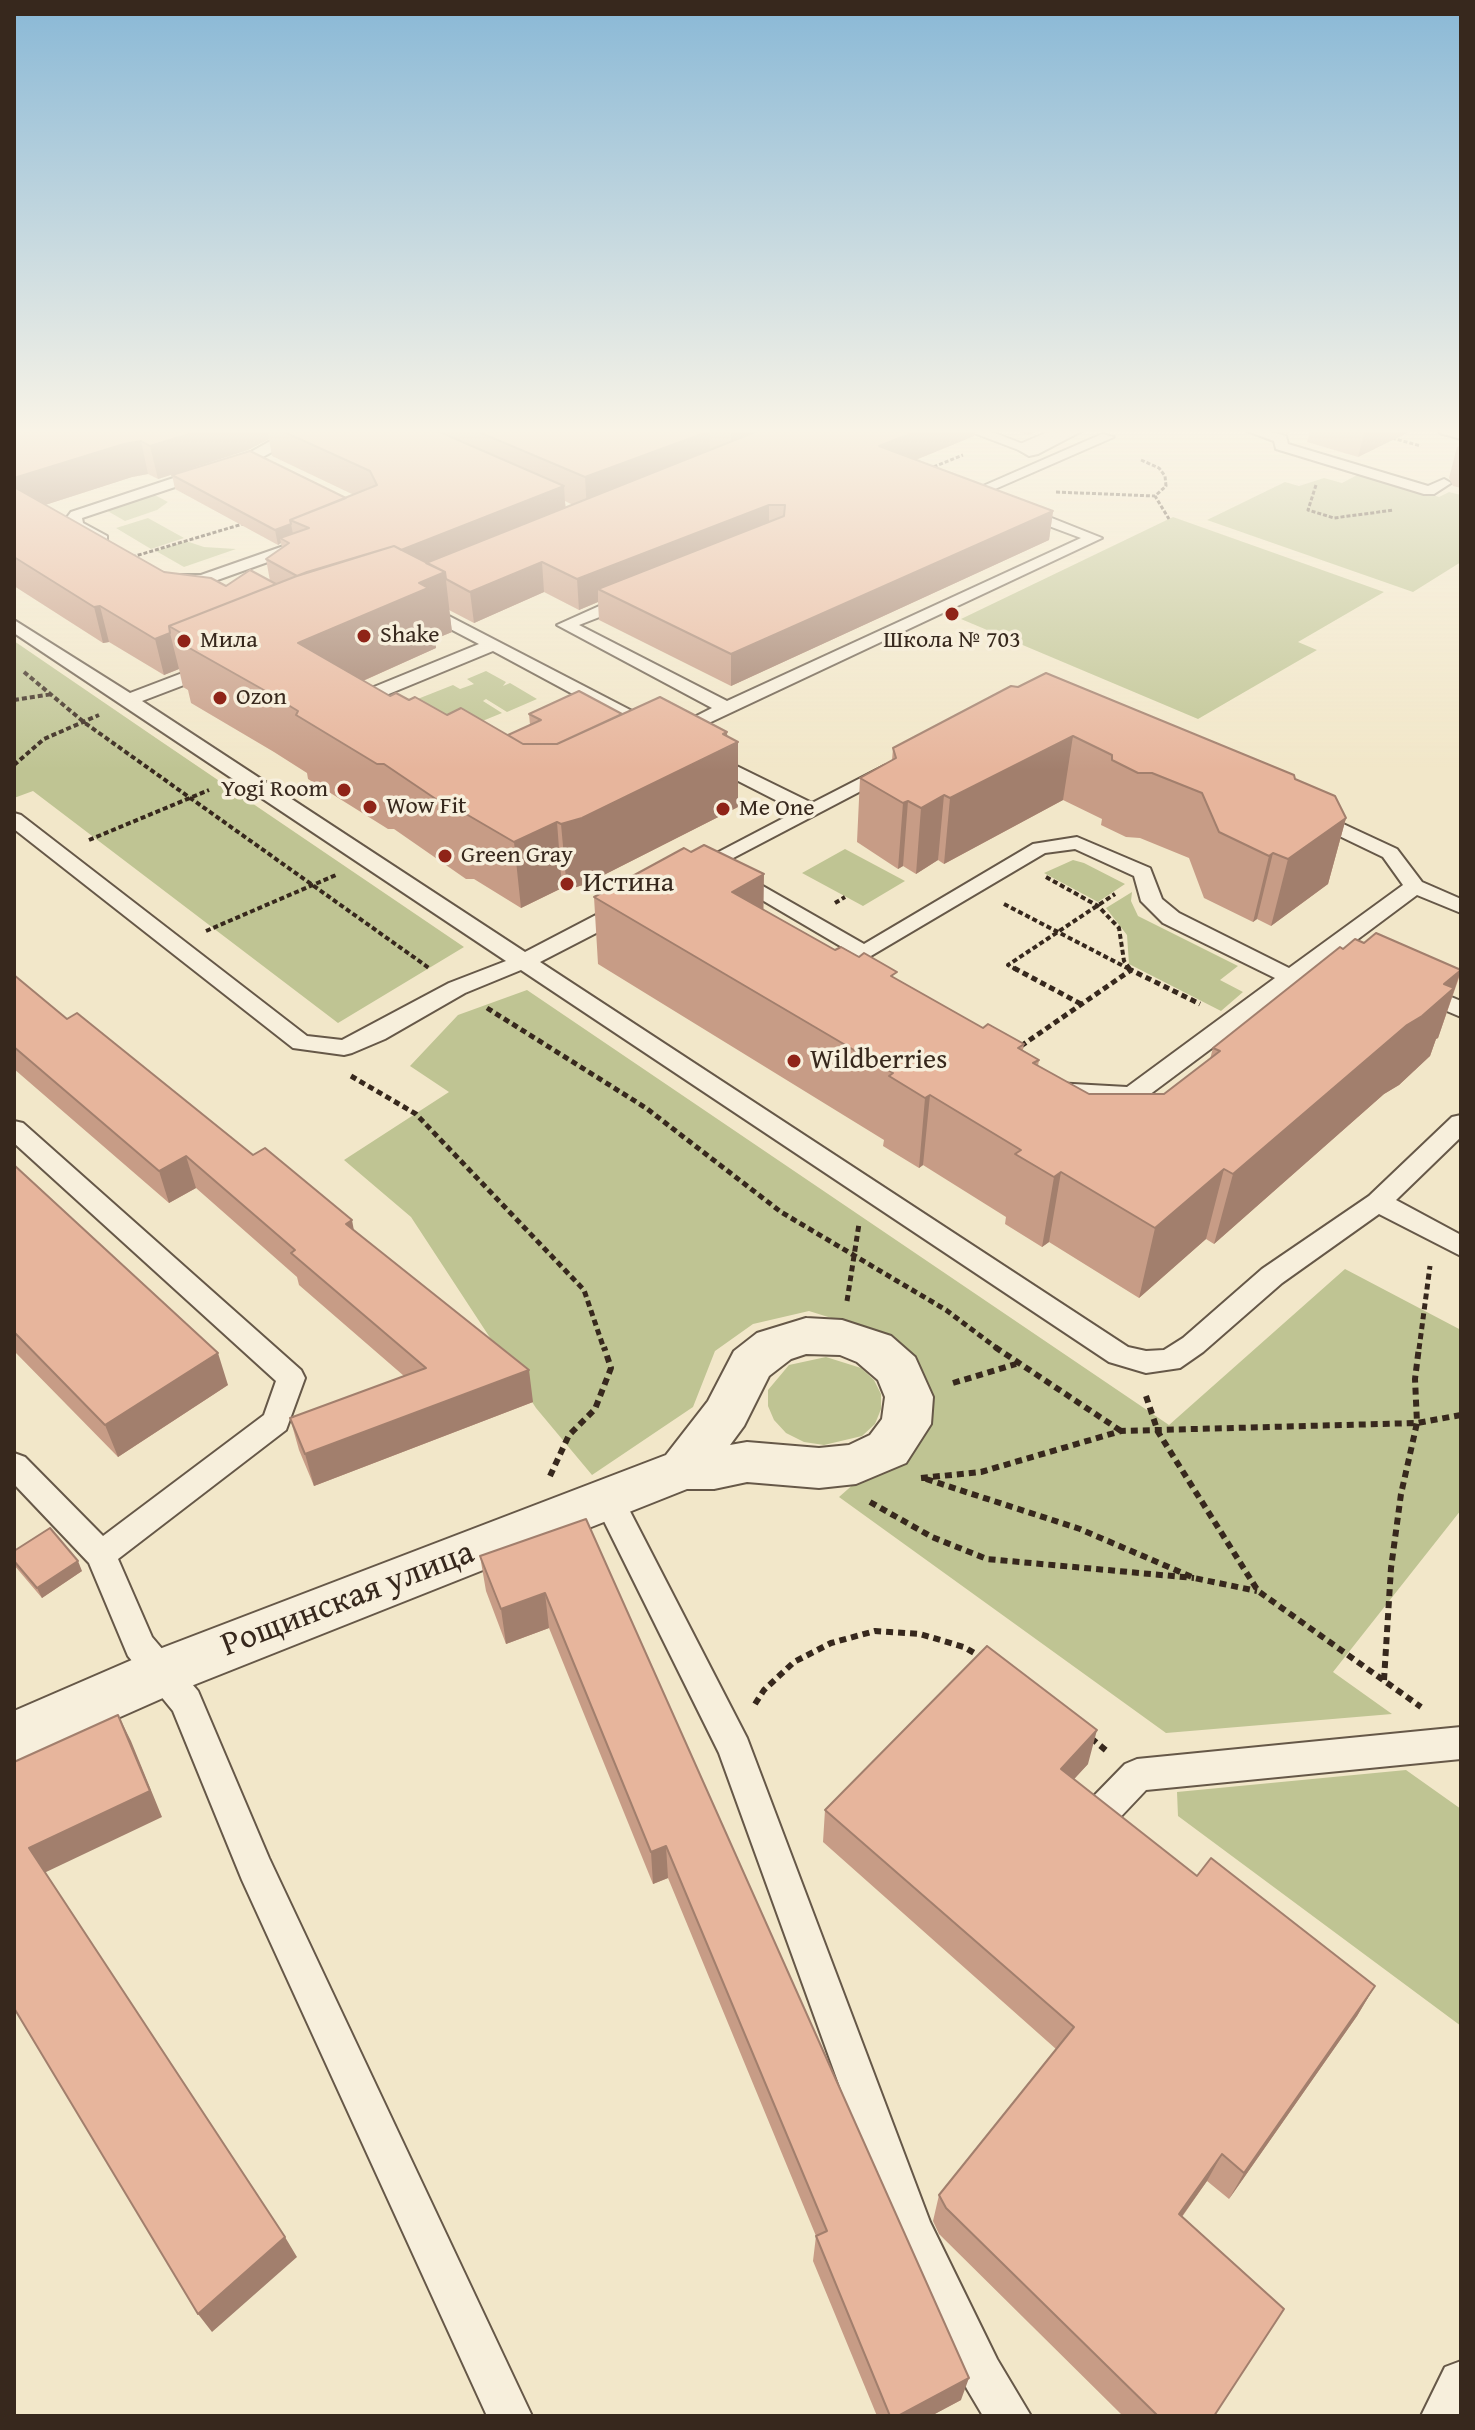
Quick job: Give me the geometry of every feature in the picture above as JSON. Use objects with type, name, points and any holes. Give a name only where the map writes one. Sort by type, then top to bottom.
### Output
[{"type":"street","points":[[684,1469],[727,1413],[751,1364],[774,1346],[806,1336],[842,1338],[874,1349],[898,1370],[909,1397],[906,1424],[888,1449],[838,1466]]},
{"type":"street","name":"Рощинская улица","points":[[14,1738],[161,1673],[684,1469],[714,1469],[747,1462],[838,1466]]},
{"type":"lane","points":[[108,543],[132,557]]},
{"type":"lane","points":[[160,573],[188,581],[219,575],[307,543]]},
{"type":"lane","points":[[669,742],[727,708],[1082,543]]},
{"type":"lane","points":[[219,575],[245,589]]},
{"type":"lane","points":[[654,589],[565,625],[727,708]]},
{"type":"lane","points":[[417,590],[403,596],[669,742],[812,811]]},
{"type":"lane","points":[[14,625],[1119,1355],[1146,1362],[1170,1360],[1193,1345],[1272,1276],[1378,1202],[1461,1123]]},
{"type":"lane","points":[[399,719],[369,701],[370,695],[493,645]]},
{"type":"lane","points":[[128,700],[224,663]]},
{"type":"lane","points":[[682,878],[909,760]]},
{"type":"lane","points":[[1289,806],[1390,853],[1415,886],[1461,907]]},
{"type":"lane","points":[[14,819],[301,1043],[344,1048],[377,1034],[457,988],[525,961],[641,900]]},
{"type":"lane","points":[[860,979],[854,966],[864,953],[1040,848],[1077,843],[1132,866],[1144,875],[1159,911],[1288,976]]},
{"type":"lane","points":[[710,864],[864,953]]},
{"type":"lane","points":[[1001,1060],[1058,1093],[1132,1095],[1288,976],[1332,950],[1415,886]]},
{"type":"lane","points":[[1332,950],[1360,963]]},
{"type":"lane","points":[[1403,983],[1461,1010]]},
{"type":"lane","points":[[14,1129],[291,1378],[276,1422],[101,1555]]},
{"type":"lane","points":[[1378,1202],[1461,1247]]},
{"type":"lane","points":[[14,1465],[101,1555],[140,1646],[186,1702],[255,1868],[510,2416]]},
{"type":"lane","points":[[608,1499],[735,1749],[913,2232],[982,2374],[1009,2416]]},
{"type":"lane","points":[[1099,1815],[1137,1775],[1461,1743]]},
{"type":"lane","points":[[1443,2416],[1461,2383]]},
{"type":"path","points":[[132,557],[173,543]]},
{"type":"path","points":[[21,670],[54,694],[85,723],[457,988],[646,1108],[781,1212],[946,1310],[1017,1364],[1121,1431]]},
{"type":"path","points":[[14,700],[54,694]]},
{"type":"path","points":[[14,765],[44,739],[85,723],[128,700]]},
{"type":"path","points":[[57,853],[243,776]]},
{"type":"path","points":[[176,945],[371,860]]},
{"type":"path","points":[[1016,863],[1098,906],[1119,928],[1124,961],[1131,970]]},
{"type":"path","points":[[1081,1004],[1008,965],[1144,875]]},
{"type":"path","points":[[973,888],[1232,1019]]},
{"type":"path","points":[[1001,1060],[1131,970]]},
{"type":"path","points":[[344,1048],[343,1071],[416,1114],[584,1290],[611,1368],[595,1409],[569,1435],[549,1477]]},
{"type":"path","points":[[842,1338],[864,1187]]},
{"type":"path","points":[[1384,1681],[1391,1568],[1401,1494],[1417,1423],[1415,1379],[1435,1233]]},
{"type":"path","points":[[1146,1362],[1146,1401],[1158,1432],[1258,1591],[1435,1717]]},
{"type":"path","points":[[909,1397],[1017,1364]]},
{"type":"path","points":[[925,1478],[981,1472],[1121,1431],[1417,1423],[1461,1415]]},
{"type":"path","points":[[838,1466],[907,1523],[987,1559],[1194,1578],[1258,1591]]},
{"type":"path","points":[[838,1466],[925,1478],[1080,1529],[1194,1578]]},
{"type":"path","points":[[735,1749],[745,1720],[764,1690],[794,1662],[831,1643],[875,1631],[920,1634],[964,1647],[990,1662]]},
{"type":"path","points":[[1088,1736],[1137,1775]]},
{"type":"green space","points":[[142,543],[168,543],[151,549]]},
{"type":"green space","points":[[179,543],[236,549],[184,567],[156,551]]},
{"type":"green space","points":[[1118,543],[1247,543],[1384,592],[1298,642],[1317,650],[1198,719],[961,619]]},
{"type":"green space","points":[[1274,543],[1461,543],[1461,562],[1413,592]]},
{"type":"green space","points":[[14,641],[464,947],[338,1023],[33,791],[14,798]]},
{"type":"green space","points":[[486,671],[506,682],[503,686],[510,683],[537,699],[507,712],[486,699],[483,701],[502,713],[458,731],[410,702],[453,685],[460,689],[474,684],[467,679]]},
{"type":"green space","points":[[845,849],[905,881],[863,906],[802,873]]},
{"type":"green space","points":[[1073,860],[1125,884],[1098,902],[1044,873]]},
{"type":"green space","points":[[1132,892],[1131,901],[1138,916],[1238,966],[1220,980],[1243,992],[1221,1011],[1129,964],[1127,935],[1106,908]]},
{"type":"green space","points":[[527,990],[1169,1425],[1345,1269],[1461,1330],[1461,1510],[1333,1672],[1392,1714],[1166,1733],[839,1497],[856,1482],[914,1449],[857,1326],[809,1311],[753,1324],[715,1351],[693,1407],[592,1475],[536,1408],[411,1217],[344,1160],[449,1092],[410,1066],[458,1015]]},
{"type":"green space","points":[[826,1357],[861,1368],[874,1380],[881,1394],[881,1409],[875,1424],[862,1436],[824,1445],[804,1442],[786,1433],[774,1420],[768,1406],[768,1390],[789,1365]]},
{"type":"green space","points":[[1406,1770],[1461,1809],[1461,2026],[1178,1816],[1177,1792]]},
{"type":"building","points":[[14,543],[114,543],[164,572],[211,578],[226,586],[250,570],[276,584],[169,626],[170,633],[155,639],[100,606],[94,607],[14,557]]},
{"type":"building","points":[[288,543],[418,543],[401,550],[394,546],[297,576],[266,559]]},
{"type":"building","points":[[475,543],[669,543],[577,579],[542,562],[470,592],[446,579],[445,572],[426,563]]},
{"type":"building","points":[[714,543],[980,543],[731,654],[598,589]]},
{"type":"building","points":[[394,546],[445,572],[419,583],[428,588],[298,643],[390,696],[396,693],[409,700],[415,697],[447,715],[461,708],[523,744],[557,744],[660,697],[727,732],[723,734],[738,742],[582,818],[561,824],[557,822],[514,842],[466,814],[458,814],[384,764],[377,764],[296,715],[298,711],[177,641],[188,637],[169,626],[307,572]]},
{"type":"building","points":[[1046,673],[1294,775],[1295,779],[1335,796],[1346,818],[1288,859],[1273,853],[1269,856],[1219,832],[1202,793],[1152,773],[1138,773],[1112,760],[1112,755],[1073,736],[950,798],[944,795],[921,808],[908,801],[903,803],[860,778],[896,758],[893,748],[1011,686],[1018,687]]},
{"type":"building","points":[[579,691],[622,714],[557,744],[523,744],[508,735],[541,720],[529,714]]},
{"type":"building","points":[[704,845],[764,874],[732,892],[835,950],[841,947],[859,957],[864,953],[897,972],[891,976],[983,1028],[988,1024],[1024,1044],[1018,1048],[1039,1060],[1033,1063],[1089,1094],[1164,1094],[1220,1051],[1213,1048],[1340,947],[1343,949],[1355,939],[1364,943],[1376,933],[1461,970],[1444,984],[1454,988],[1422,1016],[1407,1025],[1233,1174],[1224,1169],[1155,1228],[1061,1172],[1054,1177],[1015,1154],[1021,1150],[930,1095],[925,1098],[889,1076],[893,1073],[594,897],[684,848],[691,852]]},
{"type":"building","points":[[14,975],[67,1019],[77,1013],[253,1155],[265,1148],[352,1220],[346,1224],[529,1370],[305,1454],[290,1418],[426,1368],[291,1253],[295,1250],[186,1156],[159,1171],[14,1047]]},
{"type":"building","points":[[14,1165],[218,1353],[105,1425],[14,1332]]},
{"type":"building","points":[[586,1519],[969,2378],[898,2416],[890,2416],[816,2236],[827,2231],[666,1846],[651,1852],[545,1593],[501,1609],[480,1556]]},
{"type":"building","points":[[50,1528],[78,1561],[37,1588],[14,1561],[14,1551]]},
{"type":"building","points":[[987,1646],[1097,1730],[1061,1769],[1197,1876],[1211,1858],[1375,1986],[1244,2173],[1222,2154],[1179,2214],[1284,2309],[1214,2416],[1158,2416],[946,2208],[939,2195],[1074,2027],[825,1810]]},
{"type":"building","points":[[118,1715],[150,1791],[29,1848],[285,2237],[198,2314],[14,2008],[14,1762]]},
{"type":"place","name":"Школа № 703","points":[[952,614]]},
{"type":"place","name":"Shake","points":[[364,636]]},
{"type":"place","name":"Мила","points":[[184,641]]},
{"type":"place","name":"Ozon","points":[[220,698]]},
{"type":"place","name":"Yogi Room","points":[[344,790]]},
{"type":"place","name":"Wow Fit","points":[[370,807]]},
{"type":"place","name":"Me One","points":[[723,809]]},
{"type":"place","name":"Green Gray","points":[[445,856]]},
{"type":"place","name":"Истина","points":[[567,884]]},
{"type":"place","name":"Wildberries","points":[[794,1061]]}]
